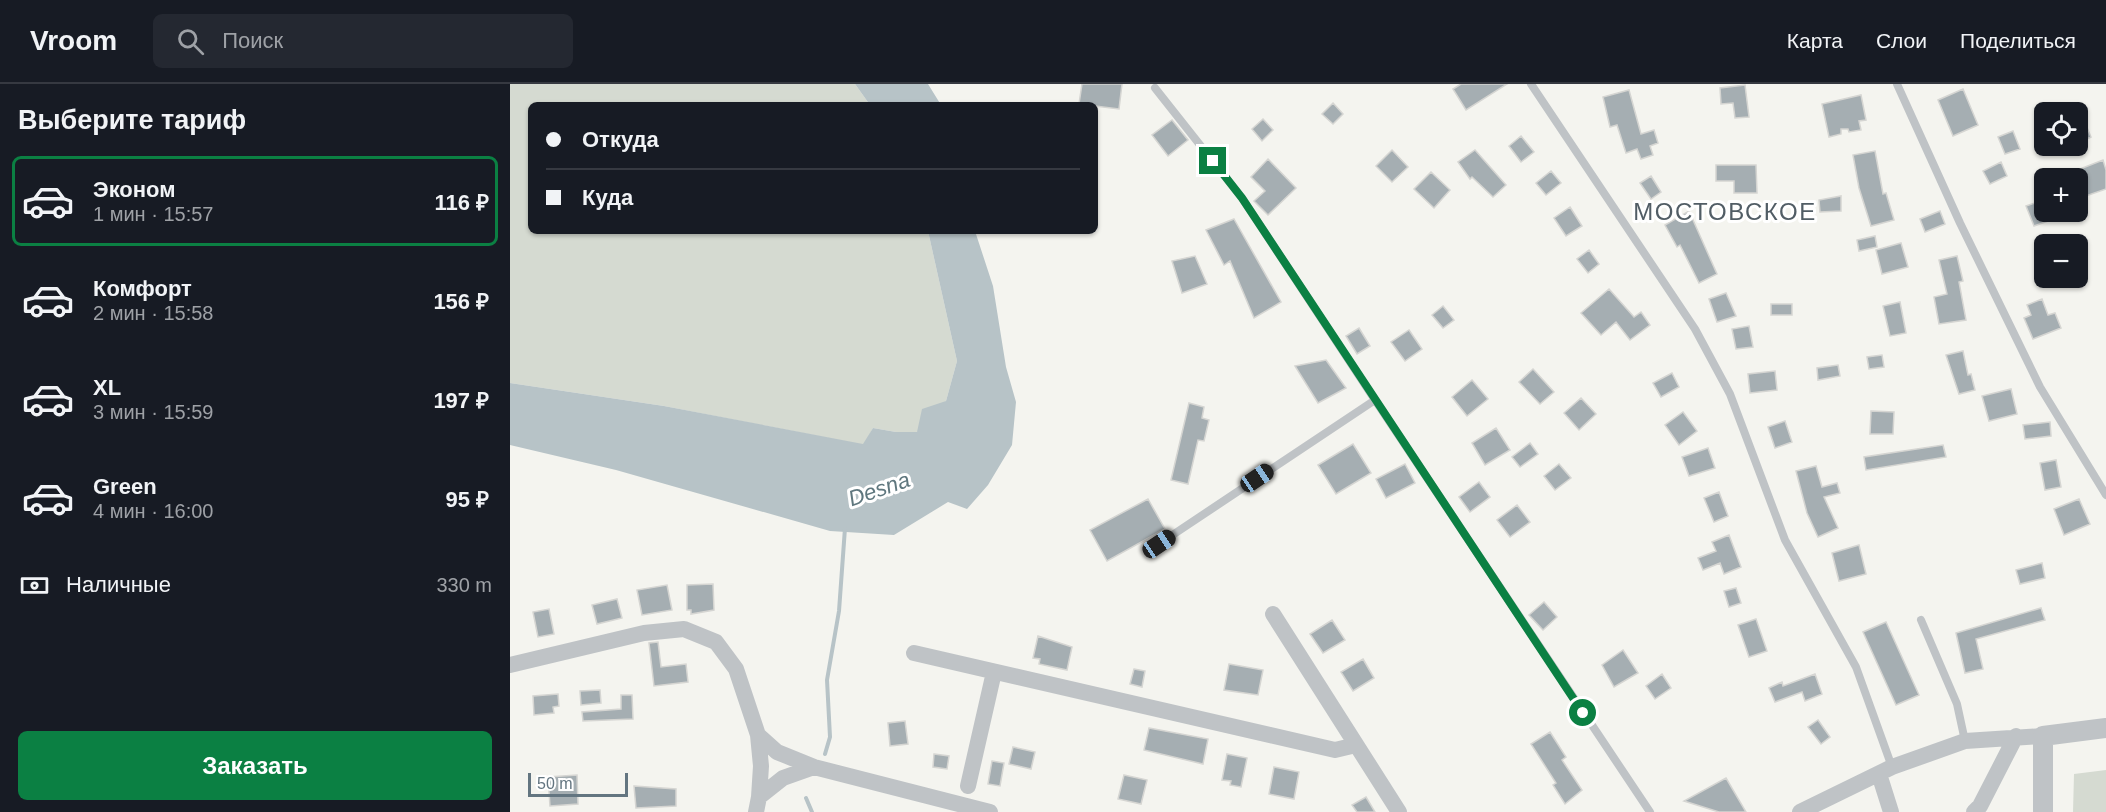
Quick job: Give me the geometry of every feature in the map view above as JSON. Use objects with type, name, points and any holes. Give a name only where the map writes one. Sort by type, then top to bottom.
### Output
[{"type":"street","points":[[1273,615],[1399,812]]},
{"type":"street","points":[[510,665],[644,633],[684,629],[716,642],[736,669],[758,735],[761,766],[757,804]]},
{"type":"street","points":[[914,653],[1335,750],[1356,745]]},
{"type":"street","points":[[968,786],[994,672]]},
{"type":"street","points":[[1800,812],[1885,770],[1965,741],[2043,736],[2106,728]]},
{"type":"street","points":[[758,735],[777,752],[814,767],[990,812]]},
{"type":"street","points":[[1974,812],[1980,806],[2016,736]]},
{"type":"street","points":[[2043,736],[2043,812]]},
{"type":"street","points":[[757,804],[783,778],[814,767]]},
{"type":"street","points":[[1885,770],[1891,812]]},
{"type":"lane","points":[[1531,84],[1695,329],[1730,394],[1785,540],[1856,667],[1885,770]]},
{"type":"lane","points":[[1897,84],[1960,223],[2040,387],[2106,495]]},
{"type":"lane","points":[[1155,88],[1242,198],[1650,812]]},
{"type":"lane","points":[[1159,544],[1375,400]]},
{"type":"lane","points":[[1921,620],[1957,704],[1965,741]]},
{"type":"shaded area","points":[[510,84],[855,84],[868,102],[528,102],[528,234],[929,234],[957,361],[946,401],[917,432],[896,432],[873,428],[864,445],[664,406],[510,383]]},
{"type":"shaded area","points":[[2106,770],[2106,812],[2073,812],[2074,774]]},
{"type":"water","points":[[855,84],[928,84],[939,102],[868,102]]},
{"type":"water","name":"Desna","points":[[929,234],[976,234],[993,286],[1006,367],[1016,402],[1012,445],[988,485],[967,509],[948,502],[894,535],[830,531],[616,470],[510,445],[510,383],[664,406],[863,444],[873,428],[896,432],[917,432],[922,409],[946,401],[957,361]]},
{"type":"building","points":[[1082,84],[1122,84],[1119,109],[1098,106],[1098,102],[1079,102]]},
{"type":"building","points":[[1461,84],[1507,84],[1466,110],[1453,89]]},
{"type":"building","points":[[1745,85],[1749,117],[1735,118],[1733,103],[1721,104],[1720,88]]},
{"type":"building","points":[[1963,89],[1978,125],[1953,136],[1938,100]]},
{"type":"building","points":[[1629,90],[1641,134],[1654,130],[1658,143],[1650,146],[1653,155],[1641,159],[1637,149],[1626,153],[1617,125],[1610,127],[1603,97]]},
{"type":"building","points":[[1861,95],[1866,120],[1859,121],[1861,130],[1849,132],[1848,129],[1841,129],[1841,134],[1829,137],[1822,104]]},
{"type":"building","points":[[1333,103],[1343,114],[1333,124],[1322,114]]},
{"type":"building","points":[[1263,119],[1273,130],[1262,141],[1252,129]]},
{"type":"building","points":[[1172,120],[1188,140],[1168,156],[1152,135]]},
{"type":"building","points":[[2013,131],[2020,149],[2005,154],[1998,137]]},
{"type":"building","points":[[1521,136],[1534,152],[1521,162],[1509,146]]},
{"type":"building","points":[[1392,150],[1408,167],[1392,182],[1376,166]]},
{"type":"building","points":[[1475,150],[1506,185],[1493,197],[1472,177],[1470,179],[1458,162]]},
{"type":"building","points":[[1875,151],[1883,194],[1886,193],[1894,220],[1871,226],[1859,188],[1853,155]]},
{"type":"building","points":[[1268,159],[1296,188],[1268,215],[1254,201],[1265,191],[1251,177]]},
{"type":"building","points":[[2103,160],[2106,170],[2106,189],[2088,195],[2088,168],[2083,168]]},
{"type":"building","points":[[2001,162],[2007,176],[1990,184],[1983,171]]},
{"type":"building","points":[[1716,165],[1756,165],[1757,193],[1734,193],[1734,181],[1716,181]]},
{"type":"building","points":[[1551,171],[1561,183],[1546,195],[1536,183]]},
{"type":"building","points":[[1431,172],[1450,190],[1434,208],[1414,189]]},
{"type":"building","points":[[1651,176],[1661,192],[1651,199],[1640,183]]},
{"type":"building","points":[[1841,196],[1841,211],[1820,212],[1819,200]]},
{"type":"building","points":[[2034,203],[2034,222],[2045,222],[2034,226],[2026,206]]},
{"type":"building","points":[[1570,207],[1582,226],[1566,236],[1554,218]]},
{"type":"building","points":[[1689,211],[1717,274],[1699,283],[1680,245],[1677,247],[1665,225]]},
{"type":"building","points":[[1940,211],[1945,224],[1925,232],[1920,219]]},
{"type":"building","points":[[1234,219],[1281,302],[1254,318],[1230,261],[1224,265],[1206,230]]},
{"type":"building","points":[[1875,236],[1877,247],[1859,251],[1857,240]]},
{"type":"building","points":[[1901,243],[1908,267],[1882,274],[1876,250]]},
{"type":"building","points":[[1589,250],[1599,264],[1588,273],[1577,259]]},
{"type":"building","points":[[1195,256],[1207,284],[1182,293],[1172,261]]},
{"type":"building","points":[[1957,256],[1963,281],[1959,282],[1966,320],[1939,324],[1934,297],[1947,294],[1939,260]]},
{"type":"building","points":[[1609,289],[1634,317],[1641,312],[1650,325],[1630,340],[1616,322],[1601,335],[1581,313]]},
{"type":"building","points":[[1726,293],[1736,316],[1717,322],[1709,299]]},
{"type":"building","points":[[2042,299],[2048,315],[2055,313],[2061,328],[2033,339],[2024,318],[2031,315],[2027,305]]},
{"type":"building","points":[[1900,302],[1906,333],[1890,336],[1883,306]]},
{"type":"building","points":[[1771,304],[1792,304],[1792,315],[1771,315]]},
{"type":"building","points":[[1443,306],[1454,320],[1443,328],[1432,315]]},
{"type":"building","points":[[1749,326],[1753,347],[1736,349],[1732,329]]},
{"type":"building","points":[[1359,328],[1370,346],[1357,354],[1346,336]]},
{"type":"building","points":[[1409,330],[1422,349],[1405,361],[1391,342]]},
{"type":"building","points":[[1963,351],[1968,375],[1971,374],[1975,390],[1959,394],[1946,355]]},
{"type":"building","points":[[1882,355],[1884,367],[1869,369],[1867,357]]},
{"type":"building","points":[[1326,360],[1346,388],[1318,403],[1295,366]]},
{"type":"building","points":[[1838,365],[1840,376],[1818,380],[1817,368]]},
{"type":"building","points":[[1533,369],[1554,392],[1540,404],[1519,382]]},
{"type":"building","points":[[1775,371],[1777,390],[1750,393],[1748,374]]},
{"type":"building","points":[[1672,373],[1679,387],[1661,397],[1653,383]]},
{"type":"building","points":[[1472,380],[1488,399],[1467,416],[1452,397]]},
{"type":"building","points":[[2011,389],[2017,414],[1989,421],[1982,396]]},
{"type":"building","points":[[1581,398],[1596,414],[1579,430],[1564,413]]},
{"type":"building","points":[[1189,403],[1204,407],[1202,418],[1209,420],[1204,441],[1198,440],[1188,484],[1171,480]]},
{"type":"building","points":[[1871,411],[1894,412],[1893,434],[1870,434]]},
{"type":"building","points":[[1683,412],[1697,431],[1679,445],[1665,425]]},
{"type":"building","points":[[1785,421],[1792,442],[1775,448],[1768,427]]},
{"type":"building","points":[[2050,422],[2051,436],[2025,439],[2023,425]]},
{"type":"building","points":[[1496,428],[1510,450],[1485,465],[1472,443]]},
{"type":"building","points":[[1530,443],[1538,454],[1520,467],[1512,457]]},
{"type":"building","points":[[1353,444],[1371,473],[1336,494],[1318,465]]},
{"type":"building","points":[[1943,445],[1946,457],[1866,470],[1864,457]]},
{"type":"building","points":[[1708,448],[1715,468],[1689,476],[1682,457]]},
{"type":"building","points":[[2056,460],[2061,487],[2045,490],[2040,463]]},
{"type":"building","points":[[1405,464],[1415,483],[1386,498],[1376,479]]},
{"type":"building","points":[[1559,464],[1571,478],[1555,490],[1544,476]]},
{"type":"building","points":[[1816,466],[1822,487],[1837,483],[1840,493],[1824,497],[1838,528],[1818,537],[1807,513],[1796,471]]},
{"type":"building","points":[[1479,482],[1490,497],[1470,512],[1459,497]]},
{"type":"building","points":[[1719,492],[1728,516],[1714,522],[1704,498]]},
{"type":"building","points":[[1148,499],[1165,529],[1107,561],[1090,530]]},
{"type":"building","points":[[2079,499],[2090,524],[2064,535],[2054,509]]},
{"type":"building","points":[[1517,505],[1530,522],[1510,537],[1497,520]]},
{"type":"building","points":[[1729,535],[1741,567],[1724,574],[1720,563],[1703,570],[1698,558],[1716,551],[1712,542]]},
{"type":"building","points":[[1859,545],[1866,574],[1839,581],[1832,553]]},
{"type":"building","points":[[2042,563],[2045,578],[2020,584],[2016,570]]},
{"type":"building","points":[[713,584],[714,610],[691,614],[691,610],[687,610],[687,585]]},
{"type":"building","points":[[667,585],[672,610],[642,615],[637,590]]},
{"type":"building","points":[[1736,588],[1741,603],[1729,607],[1724,591]]},
{"type":"building","points":[[617,599],[622,618],[597,624],[592,605]]},
{"type":"building","points":[[1544,602],[1557,617],[1543,630],[1529,615]]},
{"type":"building","points":[[2041,608],[2045,620],[1976,639],[1983,669],[1965,673],[1956,633]]},
{"type":"building","points":[[549,609],[554,634],[538,637],[533,612]]},
{"type":"building","points":[[1756,619],[1767,651],[1749,657],[1738,625]]},
{"type":"building","points":[[1332,620],[1345,640],[1323,653],[1310,634]]},
{"type":"building","points":[[1886,622],[1919,695],[1896,705],[1863,632]]},
{"type":"building","points":[[1038,636],[1072,647],[1067,670],[1039,664],[1040,659],[1033,658]]},
{"type":"building","points":[[658,642],[661,667],[686,664],[688,682],[654,686],[649,643]]},
{"type":"building","points":[[1623,650],[1638,673],[1614,687],[1602,665]]},
{"type":"building","points":[[1363,659],[1374,678],[1353,691],[1341,672]]},
{"type":"building","points":[[1229,664],[1263,670],[1258,695],[1224,690]]},
{"type":"building","points":[[1134,669],[1145,671],[1142,687],[1130,684]]},
{"type":"building","points":[[1662,674],[1671,688],[1655,699],[1646,686]]},
{"type":"building","points":[[1815,674],[1822,694],[1805,701],[1802,692],[1775,702],[1769,688],[1782,682],[1783,686]]},
{"type":"building","points":[[600,690],[601,703],[581,705],[580,691]]},
{"type":"building","points":[[558,694],[559,706],[553,707],[554,713],[534,715],[533,696]]},
{"type":"building","points":[[621,695],[632,695],[633,719],[583,721],[582,712],[621,709]]},
{"type":"building","points":[[1818,720],[1830,737],[1821,744],[1808,727]]},
{"type":"building","points":[[905,721],[908,744],[890,746],[888,723]]},
{"type":"building","points":[[1149,728],[1208,739],[1203,764],[1144,750]]},
{"type":"building","points":[[1550,732],[1566,757],[1562,760],[1582,790],[1565,804],[1553,785],[1556,783],[1531,744]]},
{"type":"building","points":[[1013,747],[1035,752],[1031,769],[1009,764]]},
{"type":"building","points":[[934,754],[949,756],[947,769],[933,767]]},
{"type":"building","points":[[1227,754],[1247,758],[1241,787],[1230,785],[1231,781],[1222,780]]},
{"type":"building","points":[[992,761],[1004,763],[1000,786],[988,784]]},
{"type":"building","points":[[1274,767],[1299,772],[1294,799],[1269,794]]},
{"type":"building","points":[[577,775],[578,804],[550,806],[548,777]]},
{"type":"building","points":[[1124,775],[1147,780],[1141,804],[1118,799]]},
{"type":"building","points":[[1726,778],[1746,812],[1719,812],[1684,801]]},
{"type":"building","points":[[634,786],[676,789],[676,806],[636,808]]},
{"type":"building","points":[[1366,797],[1375,812],[1357,812],[1352,805]]},
{"type":"waterway","points":[[825,754],[830,737],[827,680],[839,611],[845,528]]},
{"type":"waterway","points":[[806,798],[812,812]]},
{"type":"district","name":"МОСТОВСКОЕ","points":[[1725,211]]},
{"type":"route","points":[[1213,161],[1242,198],[1583,713]]}]
